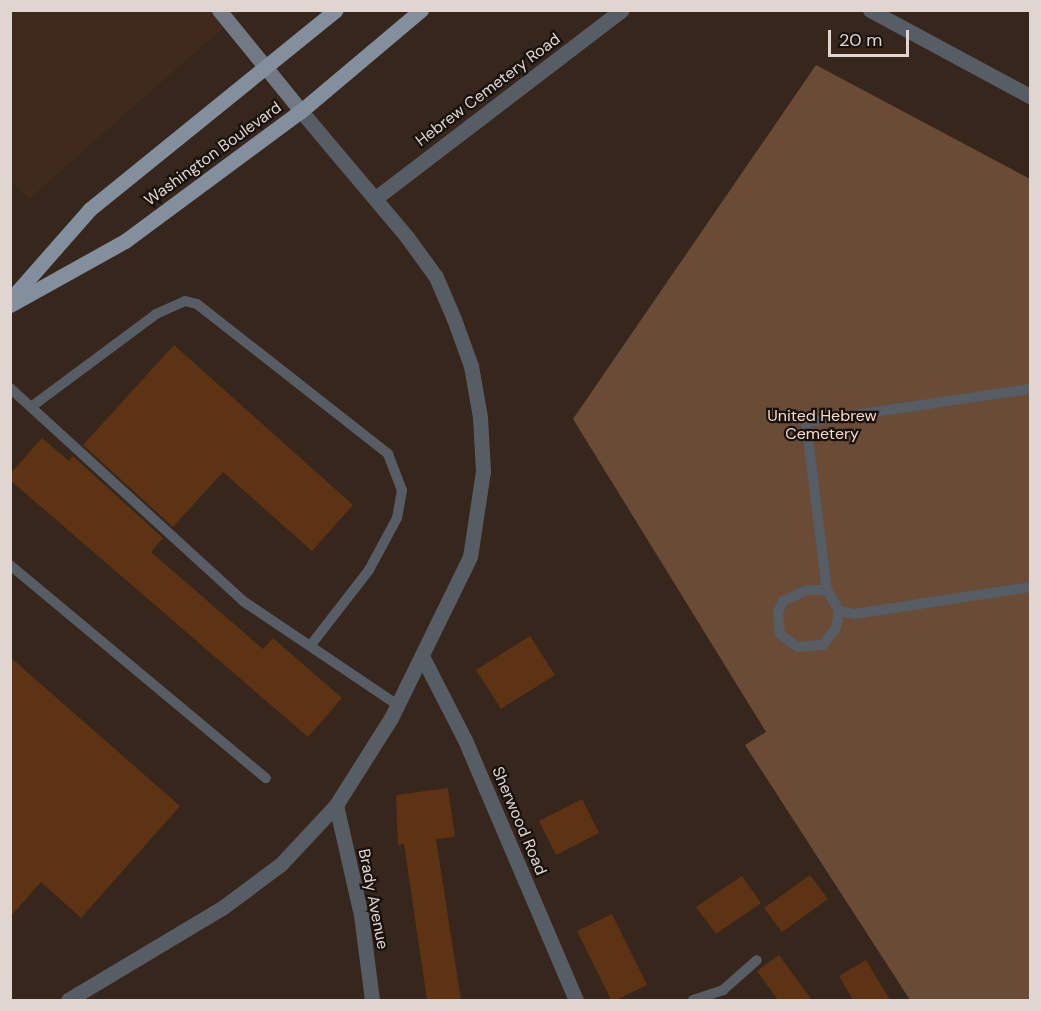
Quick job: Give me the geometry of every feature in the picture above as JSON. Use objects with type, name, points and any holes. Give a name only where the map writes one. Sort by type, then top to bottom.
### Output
[{"type":"main road","points":[[219,10],[301,111]]},
{"type":"main road","name":"Washington Boulevard","points":[[10,300],[90,208],[336,10]]},
{"type":"main road","name":"Washington Boulevard","points":[[10,305],[125,241],[301,111],[421,10]]},
{"type":"street","name":"Hebrew Cemetery Road","points":[[377,197],[622,10]]},
{"type":"street","points":[[870,10],[1030,96]]},
{"type":"street","points":[[68,1000],[222,908],[281,864],[336,805],[398,705],[423,658],[472,546],[483,471],[480,417],[471,366],[436,278],[377,197],[301,111]]},
{"type":"street","name":"Sherwood Road","points":[[423,658],[465,740],[576,1000]]},
{"type":"street","name":"Brady Avenue","points":[[336,805],[362,915],[372,1000]]},
{"type":"lane","points":[[31,407],[156,314],[185,301],[197,304],[388,454],[402,490],[397,518],[369,570],[310,646]]},
{"type":"lane","points":[[10,388],[243,601],[398,705]]},
{"type":"lane","points":[[827,590],[807,590],[783,601],[777,612],[780,633],[798,647],[823,645],[836,628],[839,611],[827,590],[806,422],[1030,389]]},
{"type":"lane","points":[[10,565],[266,778]]},
{"type":"lane","points":[[839,611],[854,614],[1030,587]]},
{"type":"lane","points":[[693,1000],[723,990],[757,960]]},
{"type":"shaded area","points":[[10,11],[242,11],[29,199],[11,180]]},
{"type":"green space","name":"United Hebrew Cemetery","points":[[816,65],[1030,179],[1030,1000],[910,1000],[745,745],[766,732],[573,419]]},
{"type":"building","points":[[174,345],[353,505],[312,551],[223,472],[173,527],[83,445]]},
{"type":"building","points":[[42,438],[69,461],[73,456],[163,538],[151,552],[263,649],[273,638],[342,698],[308,737],[10,480],[10,474]]},
{"type":"building","points":[[530,636],[555,675],[501,709],[476,670]]},
{"type":"building","points":[[10,657],[180,806],[81,918],[41,882],[10,917]]},
{"type":"building","points":[[448,788],[455,837],[436,839],[461,1000],[427,1000],[404,844],[398,845],[396,795]]},
{"type":"building","points":[[582,799],[599,833],[556,855],[539,821]]},
{"type":"building","points":[[810,875],[828,899],[782,932],[764,908]]},
{"type":"building","points":[[742,876],[761,903],[716,934],[696,907]]},
{"type":"building","points":[[612,914],[647,985],[616,1000],[611,1000],[577,931]]},
{"type":"building","points":[[779,955],[812,1000],[778,1000],[757,971]]},
{"type":"building","points":[[866,960],[890,1000],[853,1000],[839,976]]}]
